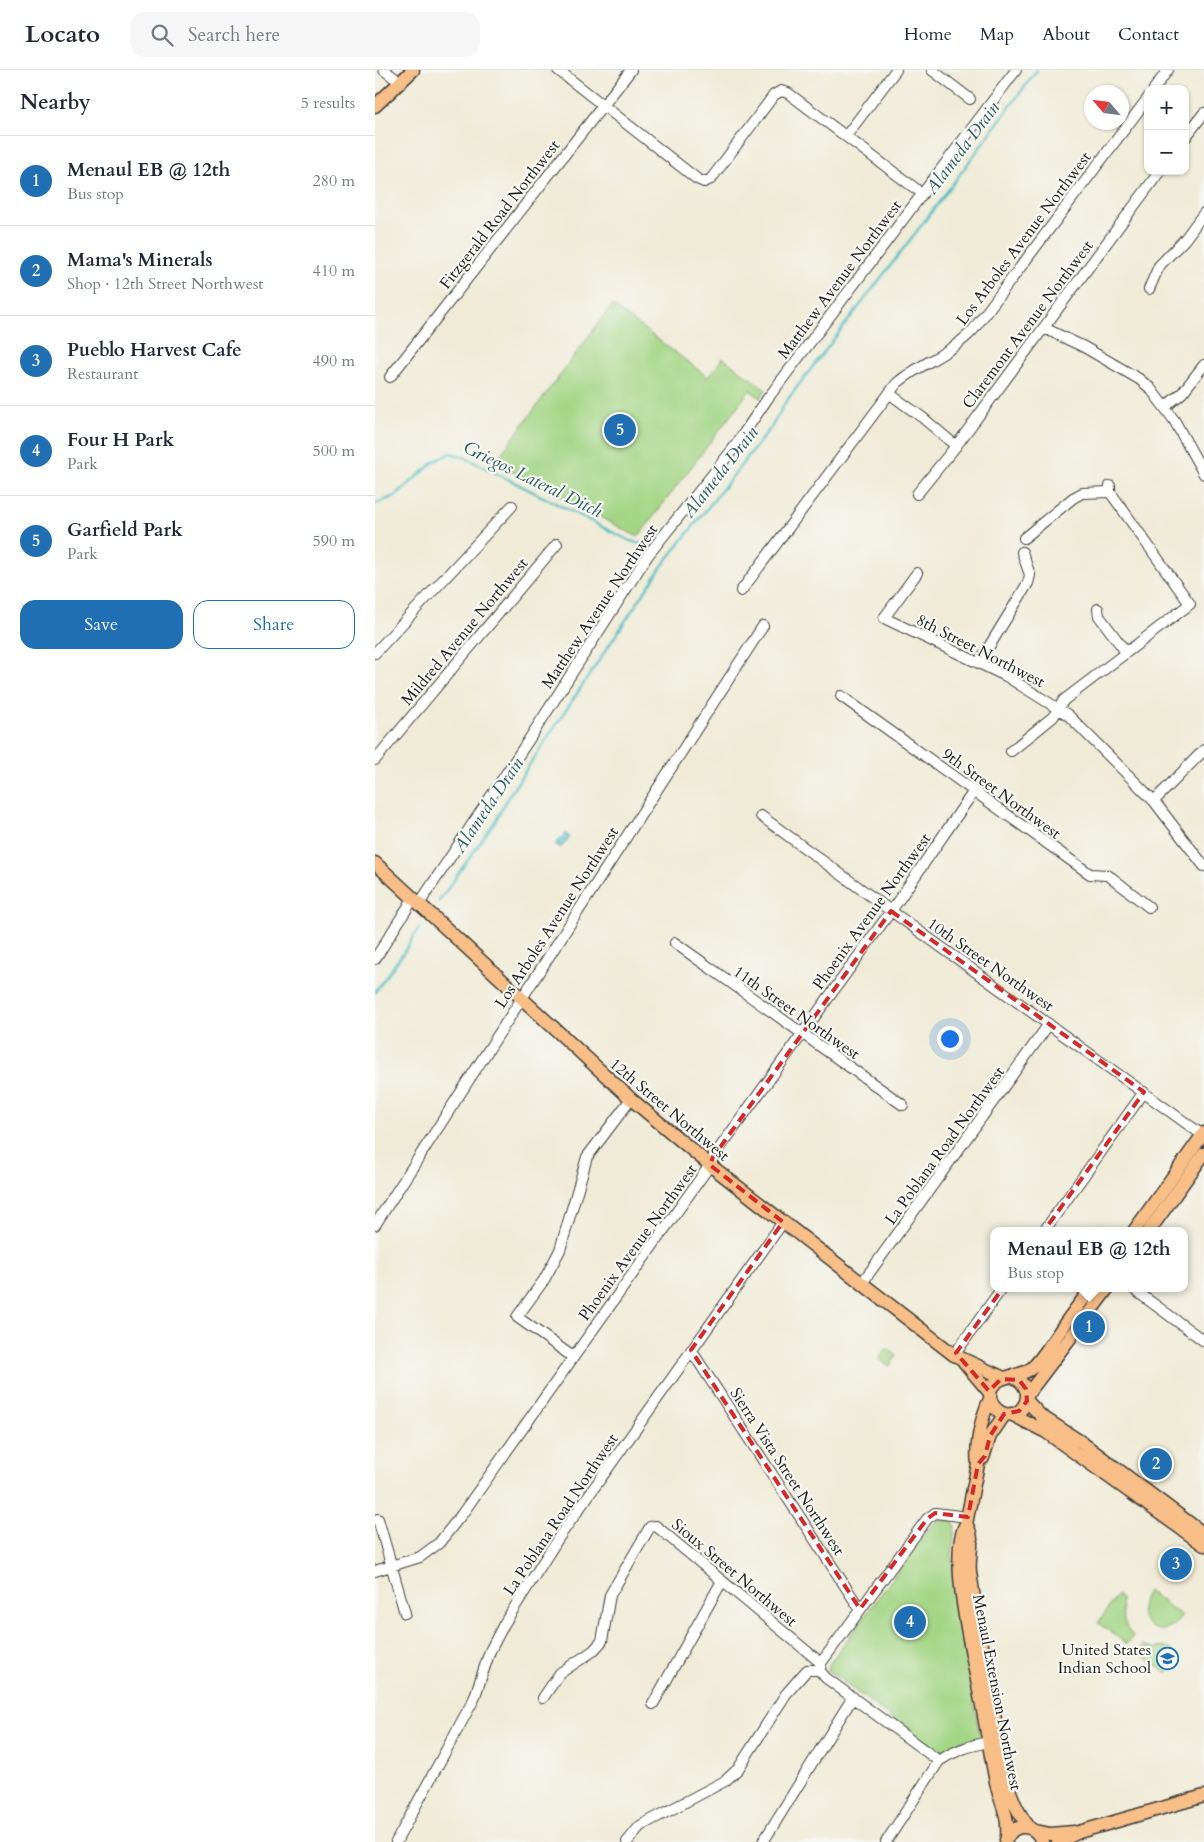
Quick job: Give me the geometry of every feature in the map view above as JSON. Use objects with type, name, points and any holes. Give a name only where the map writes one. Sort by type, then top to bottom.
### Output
[{"type":"main road","points":[[375,106],[413,70]]},
{"type":"main road","name":"12th Street Northwest","points":[[375,864],[631,1099],[710,1165],[958,1357],[990,1396]]},
{"type":"main road","points":[[1137,1227],[1204,1135]]},
{"type":"main road","points":[[1152,1227],[1204,1154]]},
{"type":"main road","points":[[967,1521],[978,1464],[977,1455],[985,1410],[996,1382],[1031,1369],[1089,1292]]},
{"type":"main road","points":[[978,1464],[985,1456],[993,1429],[1008,1414],[1019,1411],[1105,1292]]},
{"type":"main road","name":"12th Street Northwest","points":[[958,1357],[1008,1378]]},
{"type":"main road","points":[[1008,1378],[1023,1384],[1027,1398],[1041,1416],[1081,1442],[1204,1534]]},
{"type":"main road","points":[[990,1396],[996,1409],[1046,1432],[1204,1546]]},
{"type":"main road","name":"Menaul Extension Northwest","points":[[967,1521],[961,1532],[960,1566],[964,1614],[996,1784],[1007,1813],[1006,1839]]},
{"type":"main road","name":"Menaul Extension Northwest","points":[[967,1521],[972,1532],[970,1569],[1002,1761],[1011,1795],[1023,1820],[1036,1833]]},
{"type":"main road","points":[[1058,1842],[1079,1832],[1204,1796]]},
{"type":"main road","points":[[1006,1839],[1017,1828],[1036,1833],[1050,1834],[1079,1832]]},
{"type":"street","points":[[384,70],[400,82]]},
{"type":"street","points":[[558,70],[697,179],[704,182],[711,178],[774,95],[781,91],[788,93],[916,189]]},
{"type":"street","name":"Fitzgerald Road Northwest","points":[[390,377],[631,70]]},
{"type":"street","points":[[846,136],[896,70]]},
{"type":"street","points":[[932,70],[970,99]]},
{"type":"street","name":"Matthew Avenue Northwest","points":[[375,959],[527,741],[648,555],[733,450],[768,398],[1016,70]]},
{"type":"street","points":[[1157,85],[1168,70]]},
{"type":"street","name":"Los Arboles Avenue Northwest","points":[[741,591],[897,383],[910,372],[961,343],[973,330],[1144,103]]},
{"type":"street","points":[[1189,133],[1204,113]]},
{"type":"street","name":"Claremont Avenue Northwest","points":[[917,494],[956,446],[1157,175]]},
{"type":"street","points":[[1149,289],[1159,266],[1185,239],[1204,214]]},
{"type":"street","points":[[1044,328],[1139,379],[1150,388],[1174,420],[1204,474]]},
{"type":"street","points":[[1165,407],[1182,393],[1204,365]]},
{"type":"street","points":[[890,394],[923,418],[956,446]]},
{"type":"street","points":[[1011,751],[1053,717],[1064,700],[1190,604],[1110,489],[1082,493],[1073,498],[1024,538]]},
{"type":"street","points":[[375,653],[512,506]]},
{"type":"street","name":"Mildred Avenue Northwest","points":[[375,760],[557,544]]},
{"type":"street","points":[[979,663],[1028,583],[1030,575],[1022,552]]},
{"type":"street","name":"8th Street Northwest","points":[[917,573],[884,618],[1006,676],[1059,708],[1154,801],[1204,866]]},
{"type":"street","points":[[1097,609],[1099,616],[1126,652]]},
{"type":"street","name":"Los Arboles Avenue Northwest","points":[[375,1225],[763,626]]},
{"type":"street","name":"9th Street Northwest","points":[[841,696],[1090,874],[1107,875],[1149,907]]},
{"type":"street","points":[[1154,801],[1204,750]]},
{"type":"street","name":"Phoenix Avenue Northwest","points":[[375,1571],[421,1557],[439,1543],[462,1514],[710,1165],[714,1156],[891,911],[974,791]]},
{"type":"street","name":"10th Street Northwest","points":[[761,816],[1204,1135]]},
{"type":"street","name":"11th Street Northwest","points":[[675,943],[903,1105]]},
{"type":"street","name":"La Poblana Road Northwest","points":[[862,1284],[1049,1024]]},
{"type":"street","points":[[1047,1227],[1144,1092]]},
{"type":"street","points":[[573,1357],[517,1317],[544,1280],[560,1250],[587,1157],[631,1099]]},
{"type":"street","name":"La Poblana Road Northwest","points":[[397,1842],[474,1699],[490,1651],[559,1537],[783,1222]]},
{"type":"street","points":[[958,1357],[999,1292]]},
{"type":"street","points":[[1137,1292],[1204,1341]]},
{"type":"street","name":"Sierra Vista Street Northwest","points":[[691,1350],[860,1609]]},
{"type":"street","points":[[627,1842],[640,1826],[725,1781],[738,1769],[786,1694],[807,1670],[820,1666],[927,1520],[935,1514],[967,1521]]},
{"type":"street","points":[[378,1519],[405,1613]]},
{"type":"street","name":"Sioux Street Northwest","points":[[543,1698],[561,1672],[593,1651],[602,1641],[610,1595],[650,1527],[656,1526],[722,1580],[820,1666],[827,1678],[939,1761]]},
{"type":"street","points":[[653,1704],[722,1580]]},
{"type":"street","points":[[763,1842],[853,1697]]},
{"type":"street","points":[[886,1842],[939,1761],[965,1747],[988,1742]]},
{"type":"highlighted area","points":[[891,911],[1144,1092],[956,1353],[989,1391],[1001,1379],[1019,1380],[1026,1389],[1027,1401],[1019,1411],[1004,1414],[990,1436],[985,1456],[978,1464],[968,1517],[935,1513],[927,1519],[860,1609],[691,1350],[783,1222],[710,1165],[713,1157]]},
{"type":"green space","points":[[612,305],[708,377],[723,358],[766,390],[760,398],[750,390],[638,537],[495,462]]},
{"type":"green space","points":[[885,1349],[896,1355],[890,1366],[879,1360]]},
{"type":"green space","points":[[940,1520],[953,1522],[955,1526],[952,1553],[953,1580],[980,1736],[977,1739],[957,1742],[939,1753],[827,1670],[830,1663],[932,1525]]},
{"type":"green space","points":[[1148,1591],[1182,1616],[1176,1624],[1163,1630],[1149,1626],[1141,1614],[1141,1606]]},
{"type":"green space","points":[[1117,1595],[1121,1599],[1125,1623],[1133,1636],[1127,1644],[1098,1623]]},
{"type":"green space","points":[[1143,1645],[1155,1648],[1168,1647],[1180,1657],[1167,1673],[1138,1652]]},
{"type":"water","points":[[565,833],[570,837],[561,848],[555,844]]},
{"type":"waterway","name":"Alameda Drain","points":[[439,901],[496,820],[508,797],[662,566],[772,426],[785,403],[943,197],[1037,70]]},
{"type":"waterway","name":"Griegos Lateral Ditch","points":[[375,504],[395,496],[435,461],[451,453],[464,457],[630,541],[641,544],[648,540],[658,529]]},
{"type":"waterway","name":"Alameda Drain","points":[[375,992],[419,928]]},
{"type":"place","name":"Garfield Park","points":[[620,430]]},
{"type":"place","name":"Menaul EB @ 12th","points":[[1089,1327]]},
{"type":"place","name":"Mama's Minerals","points":[[1156,1464]]},
{"type":"place","name":"Pueblo Harvest Cafe","points":[[1176,1564]]},
{"type":"place","name":"Four H Park","points":[[910,1622]]},
{"type":"place","name":"United States Indian School","points":[[1167,1658]]}]
